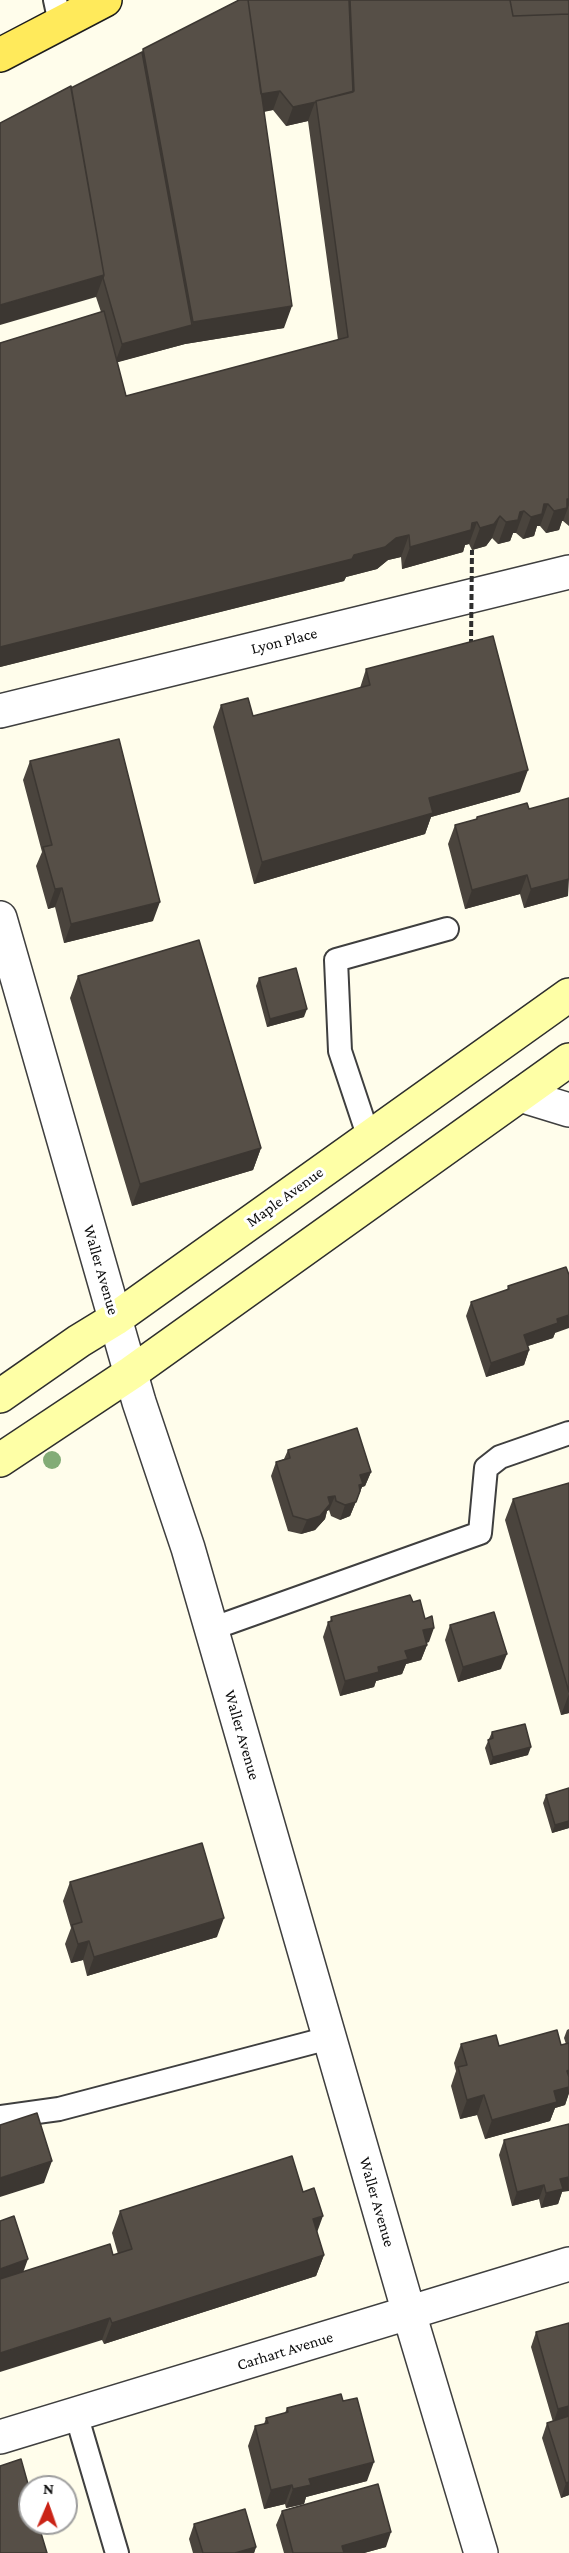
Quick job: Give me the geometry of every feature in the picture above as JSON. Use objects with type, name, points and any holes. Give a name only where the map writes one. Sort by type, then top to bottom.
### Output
[{"type":"main road","points":[[0,55],[58,12],[105,0]]},
{"type":"main road","name":"Maple Avenue","points":[[0,1396],[115,1319],[569,995]]},
{"type":"main road","points":[[0,1460],[131,1373],[569,1060]]},
{"type":"street","name":"Lyon Place","points":[[0,711],[569,572]]},
{"type":"street","name":"Waller Avenue","points":[[0,918],[115,1319],[188,1548],[409,2313],[481,2553]]},
{"type":"street","points":[[520,1095],[569,1110]]},
{"type":"street","name":"Carhart Avenue","points":[[0,2437],[569,2265]]},
{"type":"lane","points":[[369,1138],[340,1051],[336,960],[447,929]]},
{"type":"lane","points":[[211,1629],[480,1533],[486,1468],[500,1457],[569,1433]]},
{"type":"lane","points":[[0,2117],[59,2109],[329,2038]]},
{"type":"lane","points":[[76,2414],[117,2553]]},
{"type":"path","points":[[471,650],[472,550]]},
{"type":"building","points":[[239,0],[248,0],[292,306],[193,322],[143,49]]},
{"type":"building","points":[[248,0],[349,0],[353,92],[293,107],[280,91],[261,94]]},
{"type":"building","points":[[350,0],[510,0],[513,16],[569,14],[569,499],[567,499],[567,508],[554,511],[548,504],[544,504],[542,514],[531,517],[524,511],[520,512],[518,520],[506,522],[500,516],[494,524],[480,528],[477,522],[472,523],[471,530],[410,547],[409,535],[396,538],[385,547],[354,555],[352,559],[0,647],[0,343],[104,311],[126,396],[348,337],[316,101],[354,91]]},
{"type":"building","points":[[510,0],[569,0],[569,14],[513,16]]},
{"type":"building","points":[[142,52],[192,325],[122,344],[103,278],[71,88]]},
{"type":"building","points":[[71,86],[104,275],[0,305],[0,123]]},
{"type":"building","points":[[493,636],[528,770],[429,798],[433,813],[262,862],[221,705],[248,698],[253,716],[370,685],[366,669]]},
{"type":"building","points":[[119,739],[160,902],[71,924],[62,888],[55,889],[43,847],[52,845],[30,761]]},
{"type":"building","points":[[569,798],[569,879],[531,889],[527,875],[472,890],[455,825],[527,803],[529,809]]},
{"type":"building","points":[[199,940],[261,1148],[140,1184],[78,976]]},
{"type":"building","points":[[296,968],[307,1009],[270,1019],[259,978]]},
{"type":"building","points":[[566,1267],[569,1275],[569,1315],[557,1319],[558,1323],[524,1335],[529,1350],[491,1363],[471,1302],[509,1289],[508,1286]]},
{"type":"building","points":[[357,1428],[371,1472],[360,1475],[363,1484],[359,1485],[360,1491],[356,1502],[345,1505],[336,1501],[335,1496],[328,1497],[330,1504],[320,1516],[307,1520],[293,1516],[276,1462],[290,1458],[288,1450]]},
{"type":"building","points":[[569,1483],[569,1692],[513,1499]]},
{"type":"building","points":[[410,1595],[413,1602],[420,1600],[425,1619],[432,1616],[434,1628],[423,1630],[427,1645],[405,1651],[408,1659],[378,1667],[379,1672],[345,1681],[328,1622],[332,1621],[331,1617]]},
{"type":"building","points":[[494,1612],[507,1654],[463,1667],[450,1625]]},
{"type":"building","points":[[525,1724],[531,1747],[493,1757],[488,1740],[493,1738],[492,1732]]},
{"type":"building","points":[[569,1788],[569,1821],[555,1825],[546,1795]]},
{"type":"building","points":[[202,1843],[224,1918],[94,1957],[89,1941],[78,1944],[72,1925],[82,1922],[70,1882]]},
{"type":"building","points":[[557,2030],[561,2045],[569,2043],[569,2070],[567,2071],[569,2087],[554,2091],[557,2102],[492,2120],[484,2095],[467,2100],[458,2067],[467,2065],[461,2044],[496,2035],[499,2046]]},
{"type":"building","points":[[37,2113],[52,2161],[0,2178],[0,2125]]},
{"type":"building","points":[[569,2124],[569,2177],[560,2179],[563,2189],[546,2193],[544,2185],[517,2192],[504,2140]]},
{"type":"building","points":[[292,2156],[303,2192],[314,2188],[323,2216],[313,2219],[324,2255],[112,2323],[110,2318],[0,2353],[0,2279],[110,2244],[113,2255],[132,2249],[120,2211]]},
{"type":"building","points":[[14,2216],[28,2259],[0,2269],[0,2221]]},
{"type":"building","points":[[569,2323],[569,2406],[558,2409],[536,2332]]},
{"type":"building","points":[[341,2394],[343,2401],[357,2398],[374,2462],[309,2479],[311,2485],[293,2489],[292,2485],[271,2490],[255,2426],[268,2423],[266,2418],[288,2412],[287,2408]]},
{"type":"building","points":[[569,2416],[569,2482],[566,2483],[547,2423]]},
{"type":"building","points":[[21,2459],[25,2475],[18,2475],[18,2535],[42,2535],[47,2553],[0,2553],[0,2466]]},
{"type":"building","points":[[378,2484],[391,2532],[342,2546],[344,2553],[293,2553],[282,2511]]},
{"type":"building","points":[[245,2509],[256,2547],[235,2553],[203,2553],[194,2524]]}]
